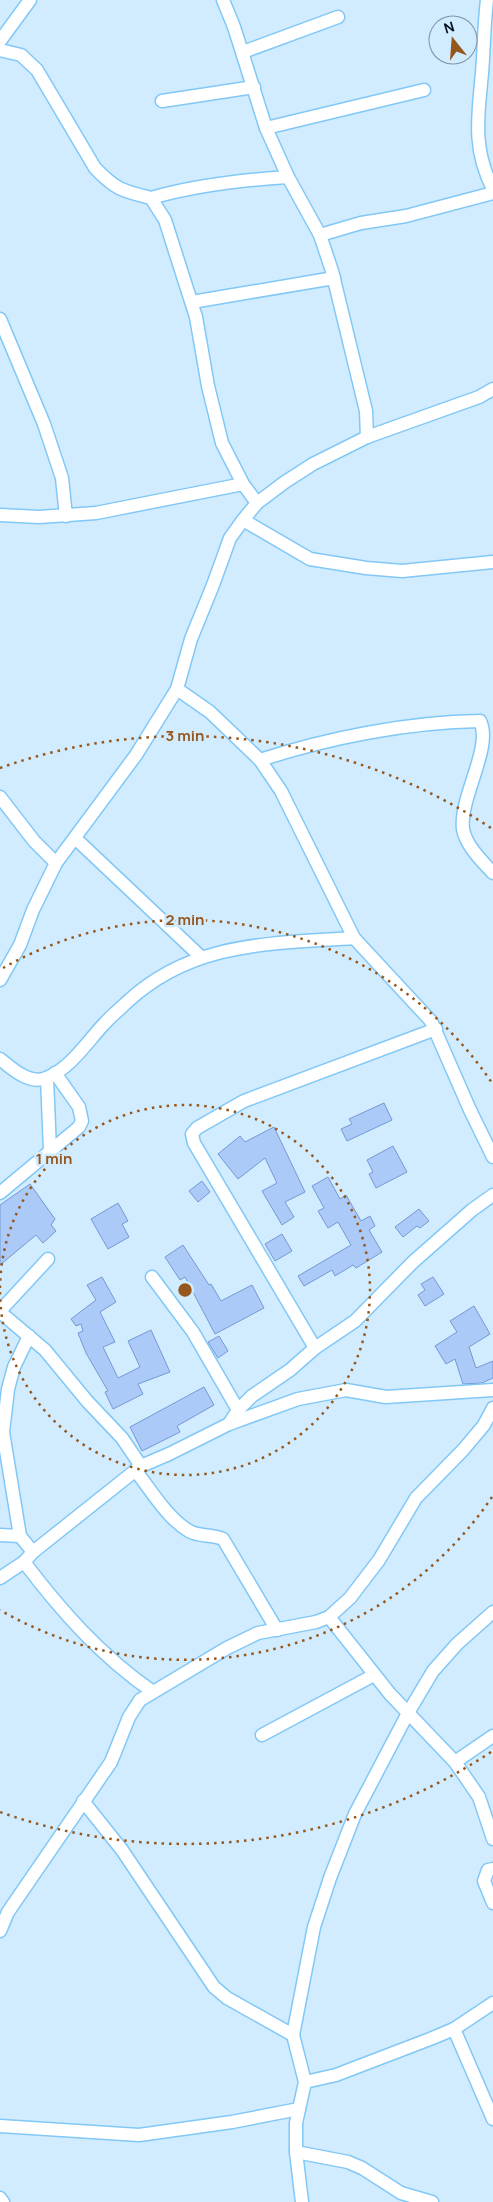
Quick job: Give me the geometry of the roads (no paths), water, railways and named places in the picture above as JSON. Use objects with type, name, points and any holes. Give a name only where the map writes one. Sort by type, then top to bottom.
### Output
[{"type":"street","points":[[0,41],[30,0]]},
{"type":"street","points":[[223,0],[243,52],[266,128],[288,177],[320,234],[334,278],[364,403],[367,437]]},
{"type":"street","points":[[487,0],[487,74],[477,103],[478,138],[484,170],[493,189]]},
{"type":"street","points":[[243,52],[338,17]]},
{"type":"street","points":[[0,50],[22,55],[38,70],[95,168],[117,188],[151,198],[180,190],[215,184],[288,177]]},
{"type":"street","points":[[162,101],[254,87]]},
{"type":"street","points":[[266,128],[424,90]]},
{"type":"street","points":[[320,234],[361,223],[406,216],[493,193]]},
{"type":"street","points":[[151,198],[165,220],[192,302],[208,386],[222,443],[243,484],[257,503]]},
{"type":"street","points":[[192,302],[334,278]]},
{"type":"street","points":[[0,319],[44,424],[62,478],[66,516]]},
{"type":"street","points":[[0,980],[20,945],[33,910],[56,863],[136,755],[178,689],[191,639],[214,585],[230,538],[257,503],[313,464],[367,437],[479,397],[493,389]]},
{"type":"street","points":[[0,515],[66,516],[96,513],[243,484]]},
{"type":"street","points":[[243,520],[310,559],[366,568],[402,571],[493,562]]},
{"type":"street","points":[[178,689],[210,712],[260,760],[281,792],[354,938],[406,992],[436,1029],[470,1110],[493,1157]]},
{"type":"street","points":[[260,760],[298,748],[389,730],[480,721],[486,727],[489,742],[486,759],[463,819],[463,830],[468,842],[493,873]]},
{"type":"street","points":[[0,797],[34,841],[56,863]]},
{"type":"street","points":[[75,838],[201,957]]},
{"type":"street","points":[[0,1059],[30,1079],[38,1080],[51,1075],[136,993],[167,971],[201,957],[243,946],[354,938]]},
{"type":"street","points":[[315,1348],[192,1138],[192,1134],[197,1128],[244,1100],[436,1029]]},
{"type":"street","points":[[50,1150],[51,1075]]},
{"type":"street","points":[[0,1193],[79,1127],[82,1121],[78,1107],[51,1075]]},
{"type":"street","points":[[228,1424],[238,1410],[252,1396],[290,1370],[315,1348],[355,1321],[402,1272],[472,1210],[493,1195]]},
{"type":"street","points":[[48,1258],[0,1312],[45,1350],[87,1401],[122,1438],[138,1468],[177,1522],[191,1533],[214,1535],[223,1539],[278,1630]]},
{"type":"street","points":[[152,1278],[193,1332],[238,1410]]},
{"type":"street","points":[[29,1336],[14,1367],[10,1381],[3,1432],[20,1536],[33,1552]]},
{"type":"street","points":[[0,1578],[24,1562],[33,1552],[138,1468],[228,1424],[298,1399],[346,1390],[386,1397],[493,1390]]},
{"type":"street","points":[[252,1396],[262,1412]]},
{"type":"street","points":[[0,1931],[4,1909],[112,1762],[129,1717],[140,1700],[227,1648],[258,1633],[316,1622],[328,1617],[350,1598],[379,1560],[416,1498],[463,1450],[484,1425],[493,1408]]},
{"type":"street","points":[[0,1535],[20,1536]]},
{"type":"street","points":[[24,1562],[54,1601],[92,1643],[123,1671],[153,1692]]},
{"type":"street","points":[[302,2202],[296,2152],[296,2123],[305,2082],[293,2035],[314,1927],[330,1878],[355,1814],[408,1713],[434,1671],[457,1644],[493,1612]]},
{"type":"street","points":[[328,1617],[374,1675],[455,1762],[479,1797],[493,1839]]},
{"type":"street","points":[[262,1735],[374,1675]]},
{"type":"street","points":[[455,1762],[493,1736]]},
{"type":"street","points":[[83,1801],[122,1850],[214,1987],[227,1998],[293,2035]]},
{"type":"street","points":[[493,1869],[488,1870],[484,1881],[493,1903]]},
{"type":"street","points":[[305,2082],[336,2075],[454,2029],[493,2003]]},
{"type":"street","points":[[454,2029],[493,2119]]},
{"type":"street","points":[[0,2126],[139,2135],[232,2122],[299,2109]]},
{"type":"street","points":[[296,2152],[348,2162],[362,2168],[401,2193],[432,2202]]},
{"type":"street","points":[[0,2198],[2,2202]]}]
